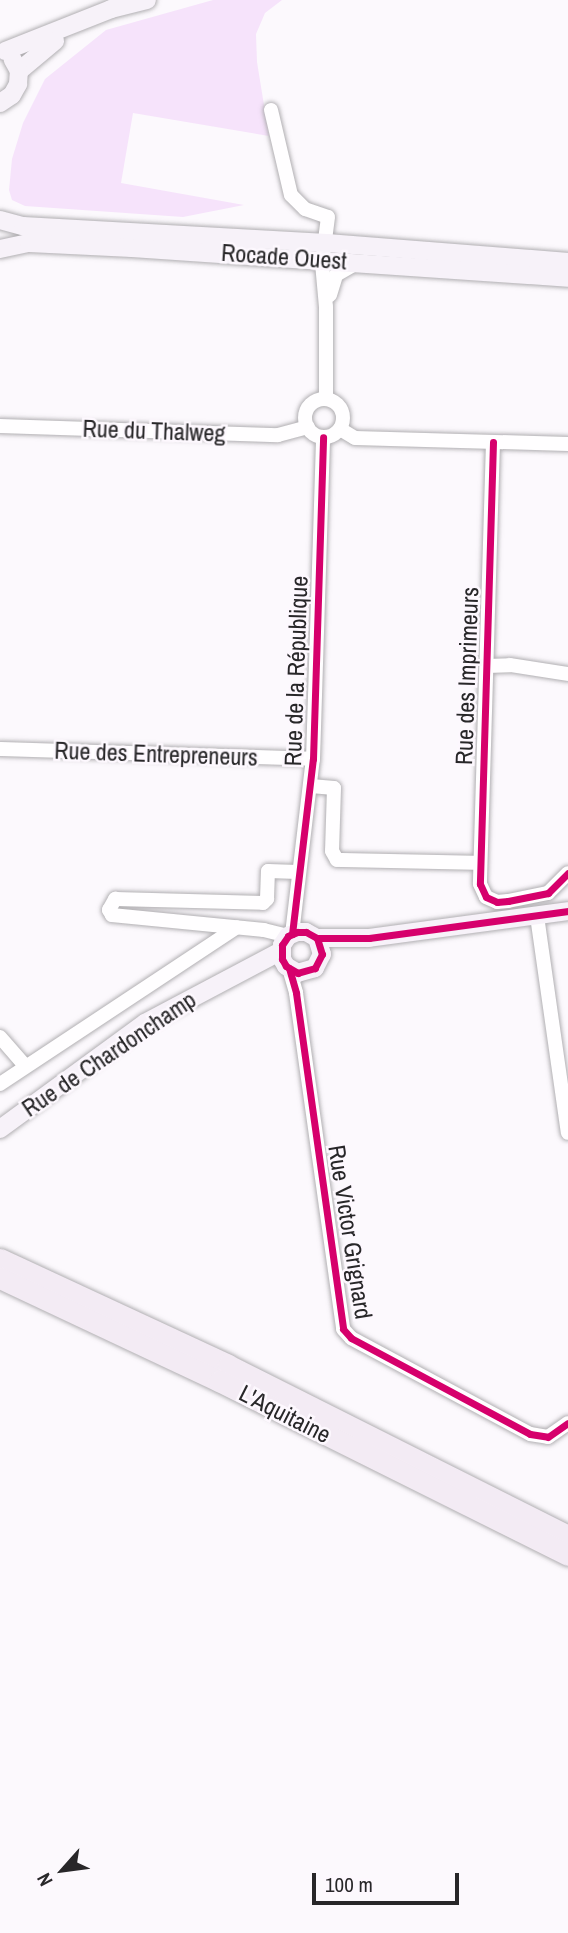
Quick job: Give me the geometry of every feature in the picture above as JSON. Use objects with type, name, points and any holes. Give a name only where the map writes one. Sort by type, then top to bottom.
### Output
[{"type":"highway","name":"L'Aquitaine","points":[[0,1259],[228,1365],[568,1536]]},
{"type":"highway","name":"L'Aquitaine","points":[[0,1278],[219,1381],[568,1555]]},
{"type":"main road","points":[[1,104],[18,84],[19,71],[3,51],[147,0]]},
{"type":"main road","points":[[19,71],[46,47],[93,17]]},
{"type":"main road","name":"Rocade Ouest","points":[[0,220],[23,226],[327,254],[360,261],[568,278]]},
{"type":"main road","name":"Rocade Ouest","points":[[0,249],[29,243],[296,258],[327,254]]},
{"type":"main road","points":[[327,254],[568,262]]},
{"type":"main road","points":[[289,947],[568,911]]},
{"type":"main road","points":[[289,947],[298,973],[314,967],[341,949],[369,938]]},
{"type":"main road","points":[[289,947],[323,954],[314,967]]},
{"type":"main road","name":"Rue de Chardonchamp","points":[[0,1129],[145,1023],[202,990],[258,965],[289,947]]},
{"type":"street","points":[[271,110],[291,195],[305,209],[328,217],[326,399]]},
{"type":"street","points":[[296,258],[328,281]]},
{"type":"street","points":[[328,281],[360,261]]},
{"type":"street","points":[[326,399],[335,403],[342,414],[340,429],[323,437],[307,427],[307,410],[314,402],[326,399]]},
{"type":"street","name":"Rue du Thalweg","points":[[0,426],[278,435],[307,427]]},
{"type":"street","points":[[340,429],[355,438],[568,444]]},
{"type":"street","name":"Rue de la République","points":[[289,947],[313,759],[323,437]]},
{"type":"street","name":"Rue des Imprimeurs","points":[[493,442],[479,863],[482,891],[497,902],[548,893]]},
{"type":"street","points":[[487,666],[510,665],[568,674]]},
{"type":"street","name":"Rue des Entrepreneurs","points":[[0,749],[313,759]]},
{"type":"street","points":[[311,786],[334,788],[332,851],[337,860],[479,863]]},
{"type":"street","points":[[289,947],[237,927],[112,915],[109,910],[115,899],[263,903],[267,899],[268,871],[298,872]]},
{"type":"street","points":[[548,893],[568,873]]},
{"type":"street","points":[[548,893],[568,888]]},
{"type":"street","points":[[537,916],[568,1133]]},
{"type":"street","points":[[0,1084],[237,927]]},
{"type":"street","name":"Rue Victor Grignard","points":[[289,947],[343,1329],[351,1338],[530,1434],[548,1437],[568,1423]]},
{"type":"street","points":[[296,993],[314,967]]},
{"type":"street","points":[[0,1037],[25,1066]]},
{"type":"shaded area","points":[[213,0],[282,0],[265,13],[256,34],[257,62],[269,136],[133,113],[121,183],[244,205],[183,217],[25,206],[12,200],[9,190],[12,159],[23,123],[45,79],[106,30]]},
{"type":"cycle path","points":[[292,934],[313,759],[323,437]]},
{"type":"cycle path","points":[[493,442],[480,884],[486,897],[497,902],[508,901],[548,893],[568,873]]},
{"type":"cycle path","points":[[317,938],[322,954],[315,968],[298,973],[286,966],[282,959],[282,945],[288,936],[297,932],[306,932],[317,938],[369,938],[568,911]]},
{"type":"cycle path","points":[[289,968],[296,993],[343,1329],[351,1338],[530,1434],[548,1437],[568,1423]]}]
